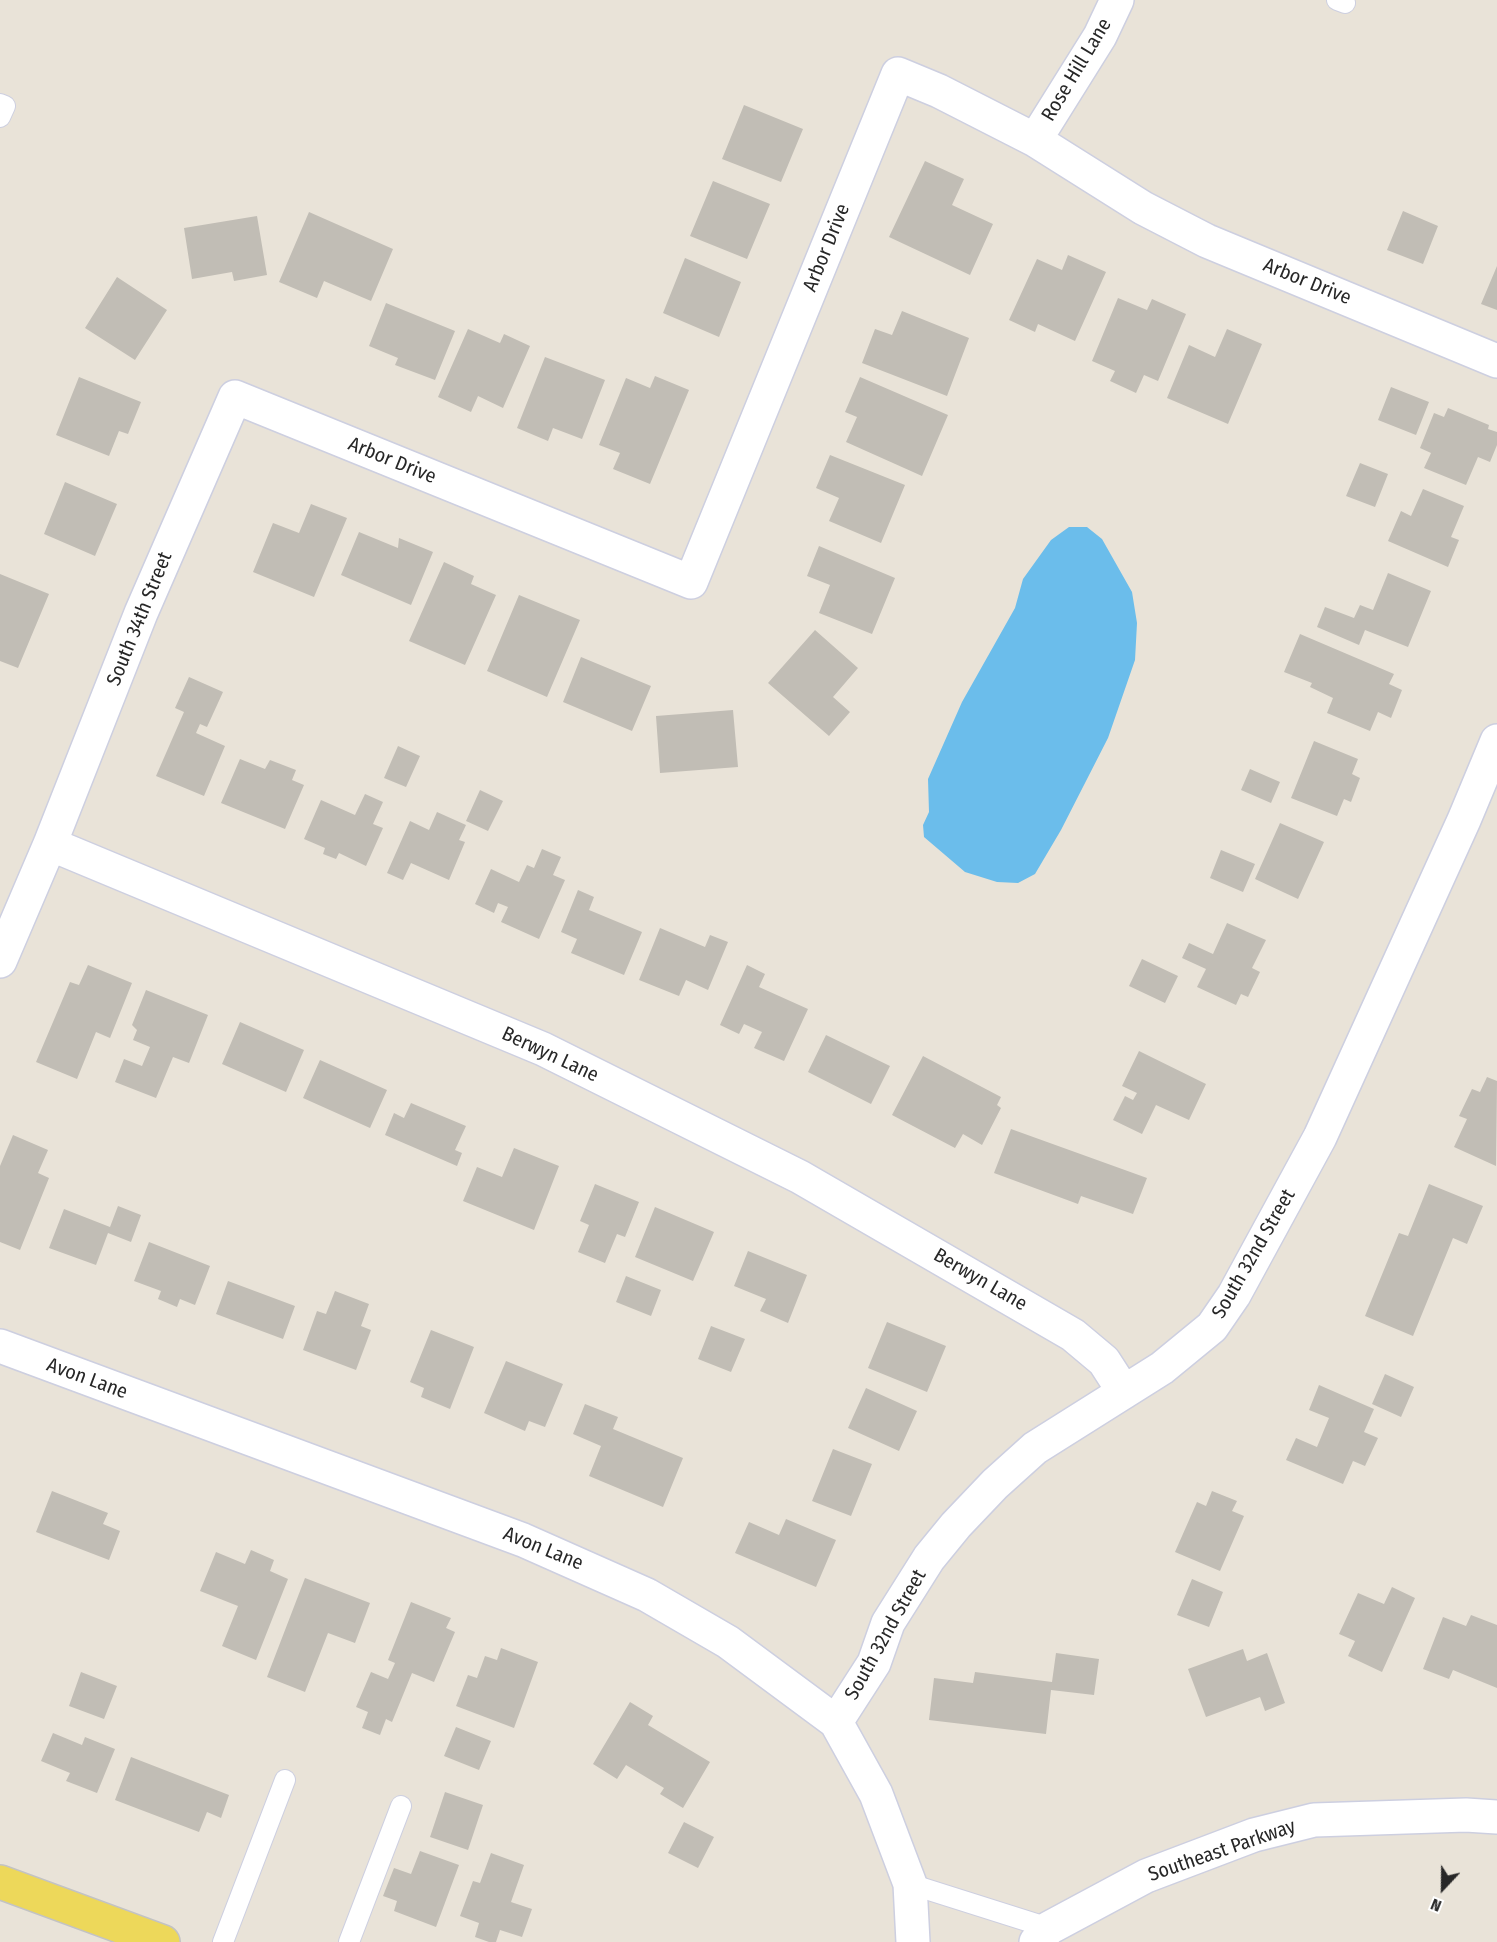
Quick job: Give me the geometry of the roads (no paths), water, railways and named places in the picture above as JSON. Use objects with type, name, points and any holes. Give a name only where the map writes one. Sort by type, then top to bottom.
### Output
[{"type":"main road","points":[[0,1881],[163,1942]]},
{"type":"street","name":"Rose Hill Lane","points":[[1035,140],[1100,36],[1117,0]]},
{"type":"street","name":"Arbor Drive","points":[[235,397],[691,582],[897,74],[939,91],[1035,140],[1143,208],[1208,241],[1497,361]]},
{"type":"street","name":"South 34th Street","points":[[51,844],[141,612],[235,397]]},
{"type":"street","name":"South 32nd Street","points":[[836,1722],[874,1663],[888,1623],[929,1558],[956,1525],[995,1484],[1035,1448],[1162,1368],[1212,1327],[1234,1295],[1329,1118],[1464,820],[1497,741]]},
{"type":"street","points":[[0,961],[51,844]]},
{"type":"street","name":"Berwyn Lane","points":[[51,844],[543,1048],[800,1176],[1073,1335],[1104,1361],[1124,1392]]},
{"type":"street","name":"Avon Lane","points":[[0,1346],[512,1536],[597,1571],[647,1595],[728,1642],[836,1722],[876,1794],[910,1884],[913,1942]]},
{"type":"street","name":"Southeast Parkway","points":[[1043,1935],[1146,1876],[1244,1839],[1314,1820],[1456,1815],[1497,1817]]},
{"type":"lane","points":[[0,104],[5,106],[0,117]]},
{"type":"lane","points":[[223,1942],[285,1780]]},
{"type":"lane","points":[[349,1942],[401,1806]]},
{"type":"lane","points":[[910,1884],[1043,1935]]},
{"type":"water","points":[[1069,527],[1087,527],[1102,539],[1132,592],[1137,623],[1135,660],[1108,738],[1061,830],[1035,874],[1018,883],[997,882],[965,872],[924,837],[923,825],[929,812],[928,779],[962,702],[1015,608],[1023,579],[1051,540]]}]
